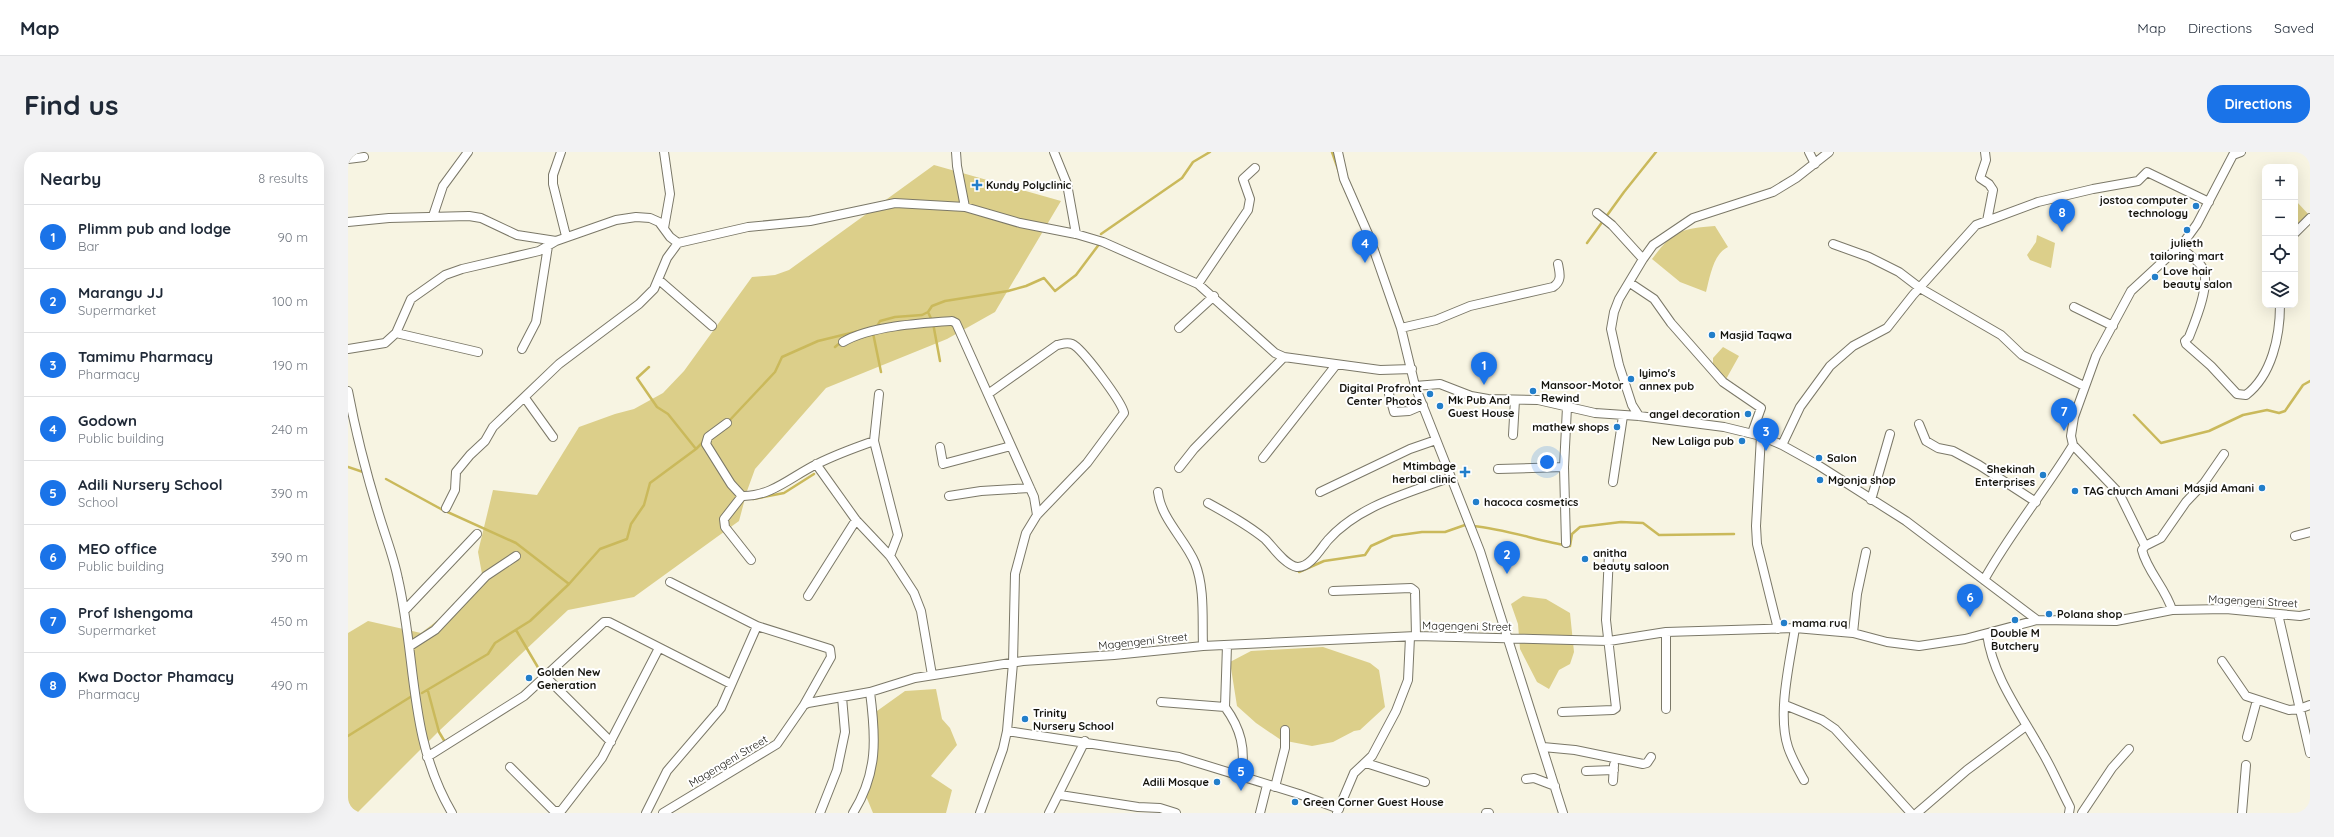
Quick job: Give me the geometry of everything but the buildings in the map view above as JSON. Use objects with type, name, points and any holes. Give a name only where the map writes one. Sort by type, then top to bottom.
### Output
[{"type":"street","points":[[433,216],[446,181],[468,152]]},
{"type":"street","points":[[561,152],[553,175],[553,184],[566,236]]},
{"type":"street","points":[[664,152],[670,194],[664,228]]},
{"type":"street","points":[[956,152],[957,166],[965,207]]},
{"type":"street","points":[[1054,152],[1067,184],[1076,234]]},
{"type":"street","points":[[1338,152],[1344,179],[1368,236],[1401,328],[1415,386],[1480,551],[1563,813]]},
{"type":"street","points":[[1809,152],[1815,164]]},
{"type":"street","points":[[1639,416],[1632,406],[1619,365],[1612,329],[1614,312],[1619,299],[1653,245],[1693,218],[1773,192],[1815,164],[1829,152]]},
{"type":"street","points":[[1985,152],[1985,163],[1980,178],[1989,184],[1993,190],[1987,221]]},
{"type":"street","points":[[2145,546],[2119,493],[2073,444],[2071,436],[2074,417],[2096,356],[2131,292],[2179,246],[2197,224],[2233,155],[2241,152]]},
{"type":"street","points":[[348,159],[364,157]]},
{"type":"street","points":[[1198,284],[1248,210],[1250,198],[1242,179],[1255,168]]},
{"type":"street","points":[[1782,445],[1800,407],[1830,366],[1853,346],[1887,328],[1976,225],[2038,202],[2093,189],[2138,181],[2147,172],[2209,202]]},
{"type":"street","points":[[446,508],[455,490],[456,472],[470,455],[485,441],[493,427],[559,364],[639,304],[654,289],[667,258],[678,244],[748,227],[810,221],[895,204],[965,207],[1020,224],[1076,234],[1103,242],[1198,284],[1214,296],[1275,352],[1284,357],[1380,370],[1412,369]]},
{"type":"street","points":[[1597,213],[1612,225],[1643,259]]},
{"type":"street","points":[[348,222],[433,216],[481,218],[517,235],[556,241]]},
{"type":"street","points":[[348,349],[385,343],[396,333],[411,299],[444,275],[469,267],[528,255],[566,236],[616,220],[636,217],[655,219],[678,244]]},
{"type":"street","points":[[2298,230],[2310,218]]},
{"type":"street","points":[[1833,244],[1869,257],[1899,272],[1920,288],[2001,335],[2022,355],[2084,386]]},
{"type":"street","points":[[522,348],[536,322],[548,246]]},
{"type":"street","points":[[2179,246],[2202,266],[2205,278],[2202,301],[2189,337],[2185,341],[2186,344],[2211,366],[2236,394],[2246,395],[2265,374],[2280,330],[2280,308]]},
{"type":"street","points":[[1401,328],[1436,320],[1470,306],[1553,288],[1558,284],[1560,279],[1558,264]]},
{"type":"street","points":[[659,280],[712,326]]},
{"type":"street","points":[[1630,283],[1654,299],[1671,323],[1723,382],[1761,408],[1752,433]]},
{"type":"street","points":[[1179,328],[1214,296]]},
{"type":"street","points":[[2074,307],[2113,326]]},
{"type":"street","points":[[843,342],[855,337],[893,327],[918,323],[954,322],[1030,488],[1037,516]]},
{"type":"street","points":[[396,333],[478,352]]},
{"type":"street","points":[[980,813],[1003,749],[1007,730],[1013,664],[1015,574],[1026,533],[1037,516],[1087,463],[1123,417],[1123,409],[1080,351],[1073,344],[1065,343],[1057,345],[988,394]]},
{"type":"street","points":[[1179,468],[1194,449],[1284,357]]},
{"type":"street","points":[[1263,458],[1336,365]]},
{"type":"street","points":[[1415,386],[1440,384],[1471,396],[1488,399],[1538,400],[1595,413],[1639,416],[1724,427],[1761,436],[1782,445],[1818,465],[1906,522],[2037,620]]},
{"type":"street","points":[[348,391],[361,448],[398,577],[405,610],[417,719],[432,775],[452,813]]},
{"type":"street","points":[[879,394],[874,441],[897,527],[896,541],[890,556]]},
{"type":"street","points":[[1389,394],[1394,412],[1409,411],[1423,405]]},
{"type":"street","points":[[525,398],[554,437]]},
{"type":"street","points":[[1513,435],[1515,400]]},
{"type":"street","points":[[1566,406],[1564,467],[1566,543]]},
{"type":"street","points":[[1613,482],[1623,416]]},
{"type":"street","points":[[727,423],[708,436],[706,444],[731,484],[742,496],[754,496],[772,490],[816,464],[874,441]]},
{"type":"street","points":[[1919,424],[1926,441],[1938,448],[1953,451],[1980,465],[2036,502]]},
{"type":"street","points":[[1871,500],[1890,434]]},
{"type":"street","points":[[1761,436],[1756,526],[1757,544],[1778,629]]},
{"type":"street","points":[[1320,492],[1410,449],[1436,440]]},
{"type":"street","points":[[1984,580],[1999,552],[2036,502],[2073,444]]},
{"type":"street","points":[[940,447],[942,464],[1011,446]]},
{"type":"street","points":[[2172,610],[2169,600],[2142,550],[2145,546],[2161,538],[2186,502],[2204,483],[2224,454]]},
{"type":"street","points":[[816,464],[856,520],[890,556],[918,600],[930,655],[932,675]]},
{"type":"street","points":[[1498,469],[1564,467]]},
{"type":"street","points":[[1208,504],[1244,524],[1265,539],[1288,562],[1296,567],[1302,566],[1317,554],[1341,526],[1351,519],[1370,509],[1451,476]]},
{"type":"street","points":[[949,496],[981,491],[1030,488]]},
{"type":"street","points":[[1158,492],[1163,510],[1195,562],[1199,574],[1203,646]]},
{"type":"street","points":[[742,496],[724,519],[724,522],[725,527],[751,560]]},
{"type":"street","points":[[808,596],[856,520]]},
{"type":"street","points":[[2295,536],[2310,532]]},
{"type":"street","points":[[405,610],[477,534]]},
{"type":"street","points":[[1853,632],[1857,594],[1866,552]]},
{"type":"street","points":[[1562,712],[1613,710],[1616,708],[1606,620],[1609,554]]},
{"type":"street","points":[[410,646],[434,630],[486,576],[516,556]]},
{"type":"street","points":[[670,582],[757,626],[825,646],[831,652],[831,657],[804,704]]},
{"type":"street","points":[[1007,730],[1085,741],[1179,757],[1271,786],[1338,811],[1354,773],[1366,763],[1381,741],[1405,689],[1413,637],[1415,591],[1411,588],[1333,591]]},
{"type":"street","name":"Magengeni Street","points":[[663,813],[777,744],[804,704],[870,692],[932,675],[1013,664],[1203,646],[1310,640],[1413,637],[1506,637],[1609,641],[1666,632],[1795,628],[1853,632],[1886,642],[1919,646],[1987,634],[2037,620],[2116,621],[2172,610],[2226,609],[2278,614],[2310,614]]},
{"type":"street","points":[[2278,614],[2310,753]]},
{"type":"street","points":[[427,757],[524,696],[604,622],[609,622],[658,648],[682,657],[731,684]]},
{"type":"street","points":[[646,813],[667,771],[722,708],[757,626]]},
{"type":"street","points":[[1795,628],[1784,705],[1784,727],[1788,746],[1804,780]]},
{"type":"street","points":[[1666,632],[1666,709]]},
{"type":"street","points":[[1987,634],[1994,667],[2026,726],[2041,750],[2072,811]]},
{"type":"street","points":[[1227,645],[1224,707],[1233,718],[1241,740],[1244,758],[1241,776]]},
{"type":"street","points":[[510,767],[554,811],[561,811],[602,758],[658,648]]},
{"type":"street","points":[[2222,661],[2242,693],[2279,708],[2299,709],[2310,704]]},
{"type":"street","points":[[546,677],[611,742]]},
{"type":"street","points":[[853,813],[866,791],[870,777],[875,730],[870,692]]},
{"type":"street","points":[[820,813],[837,770],[845,732],[842,697]]},
{"type":"street","points":[[2247,737],[2257,700]]},
{"type":"street","points":[[1161,702],[1224,707]]},
{"type":"street","points":[[1784,705],[1822,720],[1835,729],[1917,813],[1967,770],[2026,726]]},
{"type":"street","points":[[1260,813],[1285,748],[1285,730]]},
{"type":"street","points":[[1049,813],[1060,795],[1085,741]]},
{"type":"street","points":[[1543,747],[1575,750],[1643,764],[1647,763],[1651,757]]},
{"type":"street","points":[[2082,813],[2112,768],[2129,749]]},
{"type":"street","points":[[1613,780],[1614,758]]},
{"type":"street","points":[[1366,763],[1425,782]]},
{"type":"street","points":[[2242,813],[2246,765]]},
{"type":"street","points":[[1586,771],[1614,770]]},
{"type":"street","points":[[1526,779],[1539,780],[1555,786]]},
{"type":"street","points":[[1060,795],[1138,807],[1160,808],[1176,813]]},
{"type":"shaded area","points":[[934,165],[1061,201],[995,312],[947,339],[826,388],[755,469],[739,521],[634,597],[568,610],[440,730],[357,813],[348,813],[348,633],[368,621],[421,633],[484,585],[478,552],[493,490],[537,495],[579,427],[634,409],[663,393],[684,371],[752,277],[775,275],[789,270]]},
{"type":"shaded area","points":[[2298,203],[2310,216],[2298,228]]},
{"type":"shaded area","points":[[1715,226],[1728,247],[1719,255],[1713,266],[1706,292],[1680,282],[1652,259],[1666,242],[1679,233],[1693,228]]},
{"type":"shaded area","points":[[2037,235],[2055,243],[2051,268],[2030,260],[2027,255],[2036,242]]},
{"type":"shaded area","points":[[1723,347],[1739,356],[1725,381],[1713,373],[1713,358]]},
{"type":"shaded area","points":[[1523,596],[1546,599],[1570,613],[1574,652],[1570,664],[1559,670],[1549,689],[1537,682],[1520,649],[1518,624],[1511,604]]},
{"type":"shaded area","points":[[1323,647],[1370,663],[1379,670],[1385,707],[1360,730],[1354,731],[1333,742],[1312,746],[1281,740],[1256,723],[1237,706],[1230,662],[1251,651]]},
{"type":"shaded area","points":[[936,689],[942,719],[950,728],[957,745],[931,776],[952,790],[946,813],[873,813],[866,796],[877,711],[905,691]]},
{"type":"waterway","points":[[1101,234],[1182,178],[1193,162],[1210,152]]},
{"type":"waterway","points":[[1332,152],[1346,192]]},
{"type":"waterway","points":[[1587,243],[1624,192],[1656,152]]},
{"type":"waterway","points":[[876,328],[880,321],[895,317],[922,315],[928,312],[932,306],[945,301],[1008,291],[1026,286],[1044,278],[1055,291],[1076,275],[1100,243]]},
{"type":"waterway","points":[[928,312],[933,323],[940,361]]},
{"type":"waterway","points":[[728,422],[775,372],[782,357],[818,341],[859,331]]},
{"type":"waterway","points":[[873,333],[881,372]]},
{"type":"waterway","points":[[835,347],[841,342]]},
{"type":"waterway","points":[[649,367],[637,378],[657,407],[668,414],[696,449]]},
{"type":"waterway","points":[[2134,415],[2161,443],[2209,431],[2243,415],[2267,410],[2279,413],[2285,411],[2303,385],[2310,381]]},
{"type":"waterway","points":[[386,479],[441,509],[516,543],[569,584],[600,549],[627,539],[631,524],[644,505],[650,483],[696,449],[704,441]]},
{"type":"waterway","points":[[348,467],[363,472]]},
{"type":"waterway","points":[[753,499],[784,493],[814,474]]},
{"type":"waterway","points":[[1473,526],[1570,546],[1572,534],[1580,527],[1621,522],[1643,523],[1659,535],[1734,534]]},
{"type":"waterway","points":[[1299,572],[1324,561],[1365,555],[1371,546],[1393,536],[1422,532],[1445,532],[1465,525]]},
{"type":"waterway","points":[[422,693],[488,654],[495,643],[530,621],[569,584]]},
{"type":"waterway","points":[[516,630],[543,676]]},
{"type":"waterway","points":[[428,691],[439,732],[445,742]]},
{"type":"waterway","points":[[348,736],[412,696]]},
{"type":"place","name":"Kundy Polyclinic","points":[[977,185]]},
{"type":"place","name":"jostoa computer technology","points":[[2196,206]]},
{"type":"place","name":"julieth tailoring mart","points":[[2187,230]]},
{"type":"place","name":"Kwa Doctor Phamacy","points":[[2062,232]]},
{"type":"place","name":"Godown","points":[[1365,263]]},
{"type":"place","name":"Love hair beauty salon","points":[[2155,277]]},
{"type":"place","name":"Masjid Taqwa","points":[[1712,335]]},
{"type":"place","name":"lyimo's annex pub","points":[[1631,379]]},
{"type":"place","name":"Plimm pub and lodge","points":[[1484,385]]},
{"type":"place","name":"Mansoor-Motor Rewind","points":[[1533,391]]},
{"type":"place","name":"Digital Profront Center Photos","points":[[1430,394]]},
{"type":"place","name":"Mk Pub And Guest House","points":[[1440,406]]},
{"type":"place","name":"angel decoration","points":[[1748,414]]},
{"type":"place","name":"mathew shops","points":[[1617,427]]},
{"type":"place","name":"Prof Ishengoma","points":[[2064,431]]},
{"type":"place","name":"New Laliga pub","points":[[1742,441]]},
{"type":"place","name":"Tamimu Pharmacy","points":[[1766,451]]},
{"type":"place","name":"Salon","points":[[1819,458]]},
{"type":"place","name":"Mtimbage herbal clinic","points":[[1465,472]]},
{"type":"place","name":"Shekinah Enterprises","points":[[2043,475]]},
{"type":"place","name":"Mgonja shop","points":[[1820,480]]},
{"type":"place","name":"Masjid Amani","points":[[2262,488]]},
{"type":"place","name":"TAG church Amani","points":[[2075,491]]},
{"type":"place","name":"hacoca cosmetics","points":[[1476,502]]},
{"type":"place","name":"anitha beauty saloon","points":[[1585,559]]},
{"type":"place","name":"Marangu JJ","points":[[1507,574]]},
{"type":"place","name":"Polana shop","points":[[2049,614]]},
{"type":"place","name":"MEO office","points":[[1970,617]]},
{"type":"place","name":"Double M Butchery","points":[[2015,620]]},
{"type":"place","name":"mama ruq","points":[[1784,623]]},
{"type":"place","name":"Golden New Generation","points":[[529,678]]},
{"type":"place","name":"Trinity Nursery School","points":[[1025,719]]},
{"type":"place","name":"Adili Mosque","points":[[1217,782]]},
{"type":"place","name":"Adili Nursery School","points":[[1241,791]]},
{"type":"place","name":"Green Corner Guest House","points":[[1295,802]]}]
